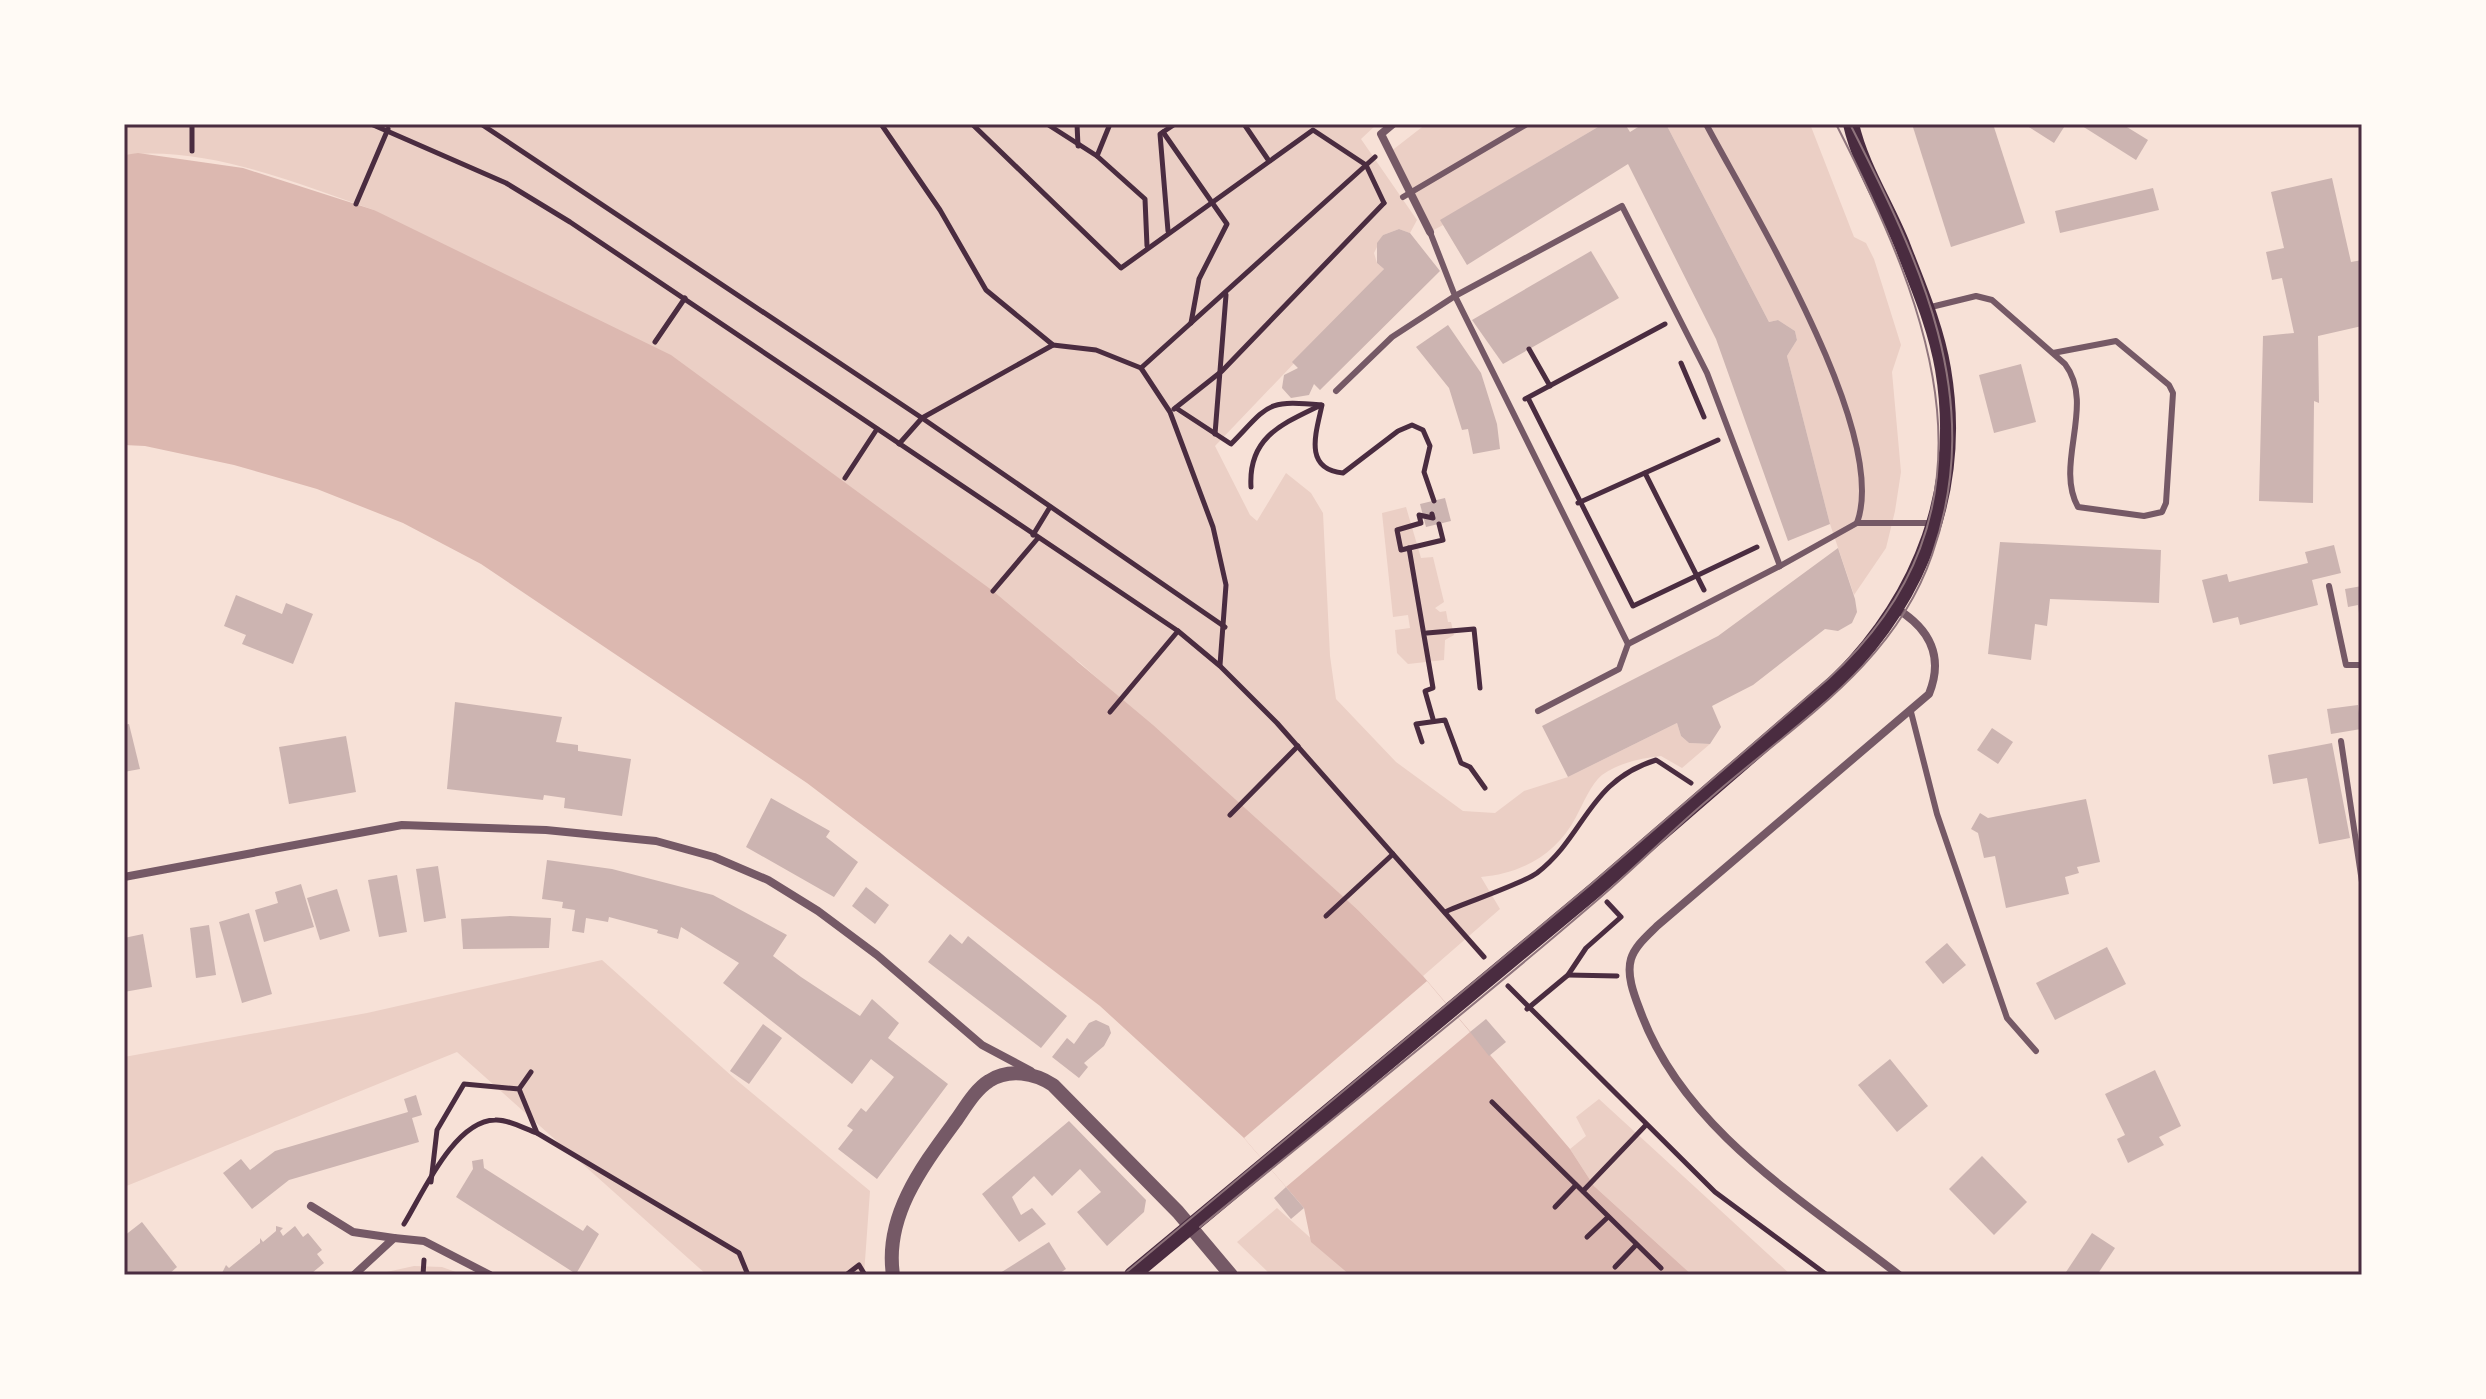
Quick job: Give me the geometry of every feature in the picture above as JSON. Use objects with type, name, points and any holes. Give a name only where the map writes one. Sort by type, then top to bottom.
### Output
[{"type":"main road","points":[[1132,1275],[1595,890],[1839,679],[1870,648],[1897,609],[1920,565],[1933,523],[1947,451],[1943,367],[1927,308],[1851,124]]},
{"type":"street","points":[[1393,124],[1381,134],[1430,232]]},
{"type":"street","points":[[1897,609],[1918,623],[1931,640],[1935,677],[1929,694],[1657,926],[1636,948],[1630,962],[1630,976],[1645,1024],[1664,1065],[1728,1139],[1899,1275]]},
{"type":"street","points":[[124,877],[402,825],[546,830],[656,841],[714,857],[768,880],[818,911],[877,955],[982,1045],[1053,1085],[1178,1212],[1215,1260],[1231,1275]]},
{"type":"street","points":[[893,1275],[894,1233],[904,1200],[932,1153],[989,1080],[1008,1074],[1035,1074]]},
{"type":"street","points":[[311,1206],[353,1232],[424,1241],[490,1275]]},
{"type":"street","points":[[354,1275],[394,1238]]},
{"type":"lane","points":[[1403,197],[1527,124]]},
{"type":"lane","points":[[1706,124],[1807,315],[1838,385],[1861,466],[1863,493],[1857,523]]},
{"type":"lane","points":[[1336,391],[1392,337],[1455,296],[1622,206],[1707,373],[1780,566]]},
{"type":"lane","points":[[1430,232],[1455,296],[1628,644]]},
{"type":"lane","points":[[1927,308],[1976,296],[1992,300],[2053,353],[2074,376],[2077,392],[2072,483],[2078,507],[2144,516],[2162,512],[2166,503],[2173,393],[2169,385],[2116,341],[2053,353]]},
{"type":"lane","points":[[1538,711],[1619,669],[1628,644],[1857,523],[1933,523]]},
{"type":"lane","points":[[2329,586],[2346,665],[2362,665]]},
{"type":"lane","points":[[1911,712],[1937,814],[2007,1018],[2036,1051]]},
{"type":"lane","points":[[2341,741],[2362,882]]},
{"type":"path","points":[[192,124],[192,151]]},
{"type":"path","points":[[371,124],[506,183],[685,298],[1178,631],[1220,666],[1298,746],[1487,961]]},
{"type":"path","points":[[481,124],[922,418],[1225,627]]},
{"type":"path","points":[[882,124],[940,210],[986,290],[1053,345],[1096,350],[1141,368],[1173,410],[1213,527],[1226,585],[1220,666]]},
{"type":"path","points":[[972,124],[1121,268],[1313,130],[1366,165],[1384,203]]},
{"type":"path","points":[[1047,124],[1078,147],[1097,156],[1145,199],[1147,247]]},
{"type":"path","points":[[1077,124],[1078,147]]},
{"type":"path","points":[[1097,156],[1110,124]]},
{"type":"path","points":[[1168,232],[1160,134],[1175,124]]},
{"type":"path","points":[[1244,124],[1269,161]]},
{"type":"path","points":[[356,204],[388,129]]},
{"type":"path","points":[[1163,132],[1227,224],[1199,279],[1191,324]]},
{"type":"path","points":[[1141,368],[1387,147]]},
{"type":"path","points":[[1173,410],[1222,371],[1384,203],[1403,197]]},
{"type":"path","points":[[1215,434],[1226,294]]},
{"type":"path","points":[[655,342],[685,298]]},
{"type":"path","points":[[1510,407],[1679,317]]},
{"type":"path","points":[[1665,324],[1671,339]]},
{"type":"path","points":[[899,444],[922,418],[1053,345]]},
{"type":"path","points":[[1529,349],[1550,386]]},
{"type":"path","points":[[1677,354],[1720,455]]},
{"type":"path","points":[[1251,487],[1250,467],[1255,451],[1286,422],[1322,405],[1336,391]]},
{"type":"path","points":[[1528,398],[1633,606],[1758,546],[1753,533]]},
{"type":"path","points":[[1173,410],[1231,444],[1268,407],[1283,401],[1322,405]]},
{"type":"path","points":[[1322,405],[1315,449],[1319,463],[1329,472],[1343,473],[1398,431],[1412,425],[1423,430],[1430,446],[1424,472],[1434,501]]},
{"type":"path","points":[[845,478],[877,429]]},
{"type":"path","points":[[1562,511],[1730,434]]},
{"type":"path","points":[[1645,473],[1710,602]]},
{"type":"path","points":[[993,591],[1036,536],[1050,507]]},
{"type":"path","points":[[1432,514],[1433,518],[1427,519],[1419,515],[1421,523],[1397,530],[1401,550],[1443,540],[1439,524]]},
{"type":"path","points":[[1409,548],[1427,633],[1433,688],[1425,691],[1433,719]]},
{"type":"path","points":[[1427,633],[1474,629],[1480,688]]},
{"type":"path","points":[[1110,712],[1178,631]]},
{"type":"path","points":[[1422,742],[1416,724],[1433,719],[1445,720],[1461,763],[1470,767],[1485,788]]},
{"type":"path","points":[[1230,815],[1298,746]]},
{"type":"path","points":[[1445,912],[1536,874],[1599,796],[1629,768],[1656,760],[1704,793]]},
{"type":"path","points":[[1326,916],[1393,854]]},
{"type":"path","points":[[1527,1009],[1568,975],[1586,948],[1621,917]]},
{"type":"path","points":[[1568,975],[1630,976]]},
{"type":"path","points":[[1507,985],[1527,1009],[1715,1192],[1825,1274]]},
{"type":"path","points":[[519,1089],[531,1072]]},
{"type":"path","points":[[431,1182],[437,1130],[464,1084],[519,1089]]},
{"type":"path","points":[[519,1089],[537,1133]]},
{"type":"path","points":[[1492,1102],[1661,1268]]},
{"type":"path","points":[[394,1238],[431,1182],[441,1159],[474,1125],[496,1119],[537,1133],[739,1253],[748,1275]]},
{"type":"path","points":[[1583,1191],[1646,1125]]},
{"type":"path","points":[[1555,1207],[1576,1185]]},
{"type":"path","points":[[1587,1237],[1608,1217]]},
{"type":"path","points":[[1615,1267],[1636,1245]]},
{"type":"path","points":[[846,1275],[859,1265],[868,1275]]},
{"type":"shaded area","points":[[124,124],[1377,124],[1361,139],[1417,220],[1410,233],[1399,229],[1383,235],[1374,253],[1377,263],[1384,269],[1215,446],[1250,515],[1257,521],[1286,473],[1311,493],[1323,513],[1330,656],[1336,699],[1396,762],[1463,811],[1495,813],[1524,791],[1568,777],[1677,723],[1681,736],[1689,743],[1710,744],[1682,768],[1661,756],[1630,762],[1602,775],[1559,842],[1524,866],[1481,877],[1500,909],[1423,976],[1358,910],[1079,662],[374,210],[283,178],[219,161],[188,156],[124,155]]},
{"type":"shaded area","points":[[1426,124],[1603,124],[1441,220],[1443,225],[1430,232],[1390,152]]},
{"type":"shaded area","points":[[1666,124],[1810,124],[1854,237],[1866,243],[1874,259],[1901,345],[1892,372],[1901,472],[1886,548],[1854,595],[1830,524],[1787,356],[1797,340],[1795,331],[1778,320],[1769,322]]},
{"type":"shaded area","points":[[138,153],[243,168],[374,210],[671,355],[993,591],[1153,725],[1358,910],[1423,976],[1570,1149],[1594,1186],[1692,1275],[1350,1275],[1311,1242],[1304,1208],[1244,1138],[1100,1006],[807,783],[481,564],[403,523],[317,489],[234,465],[145,446],[124,445],[124,155]]},
{"type":"shaded area","points":[[1406,507],[1421,558],[1433,557],[1444,602],[1435,608],[1440,612],[1446,611],[1448,622],[1451,622],[1454,635],[1445,640],[1444,660],[1408,664],[1397,653],[1395,630],[1410,628],[1408,615],[1393,617],[1382,513]]},
{"type":"shaded area","points":[[602,960],[734,1078],[870,1191],[864,1275],[707,1275],[457,1052],[124,1187],[124,1057],[367,1013]]},
{"type":"shaded area","points":[[1599,1099],[1791,1275],[1692,1275],[1594,1186],[1570,1149],[1586,1136],[1576,1117]]},
{"type":"shaded area","points":[[1277,1208],[1352,1275],[1271,1275],[1237,1242]]},
{"type":"shaded area","points":[[414,1266],[442,1267],[464,1275],[373,1275]]},
{"type":"pier","points":[[1427,981],[1470,1032],[1286,1187],[1244,1138]]},
{"type":"building","points":[[1603,124],[1625,124],[1630,132],[1643,124],[1666,124],[1769,322],[1778,320],[1795,331],[1797,340],[1787,356],[1830,524],[1788,541],[1716,339],[1628,164],[1467,265],[1440,220]]},
{"type":"building","points":[[1912,124],[1993,124],[2025,223],[1951,247]]},
{"type":"building","points":[[2024,124],[2066,124],[2054,143]]},
{"type":"building","points":[[2079,124],[2122,124],[2148,140],[2136,160]]},
{"type":"building","points":[[2332,178],[2351,262],[2362,260],[2362,326],[2318,336],[2319,403],[2314,401],[2313,503],[2259,501],[2263,336],[2294,333],[2282,278],[2272,280],[2266,252],[2284,248],[2271,192]]},
{"type":"building","points":[[2153,188],[2159,210],[2060,233],[2055,211]]},
{"type":"building","points":[[1399,229],[1410,233],[1440,271],[1320,390],[1314,384],[1309,395],[1291,398],[1282,388],[1284,375],[1298,368],[1292,362],[1384,269],[1377,263],[1377,243],[1383,235]]},
{"type":"building","points":[[1591,251],[1619,298],[1503,364],[1472,320]]},
{"type":"building","points":[[1448,325],[1481,373],[1497,424],[1500,449],[1473,454],[1468,429],[1462,430],[1449,388],[1416,347]]},
{"type":"building","points":[[2021,364],[2036,422],[1994,433],[1979,375]]},
{"type":"building","points":[[1445,498],[1451,521],[1426,527],[1420,504]]},
{"type":"building","points":[[2000,542],[2161,550],[2159,603],[2050,599],[2047,626],[2035,624],[2031,660],[1988,654]]},
{"type":"building","points":[[2334,545],[2341,573],[2312,580],[2318,605],[2240,625],[2238,617],[2213,623],[2202,580],[2227,574],[2229,582],[2308,563],[2305,552]]},
{"type":"building","points":[[1838,548],[1855,599],[1857,612],[1852,623],[1838,631],[1825,629],[1753,685],[1712,706],[1721,727],[1710,744],[1689,743],[1681,736],[1677,723],[1568,777],[1542,726],[1718,636]]},
{"type":"building","points":[[2362,586],[2360,621],[2358,605],[2348,607],[2345,589]]},
{"type":"building","points":[[236,595],[282,614],[286,603],[313,614],[293,664],[242,644],[246,635],[224,626]]},
{"type":"building","points":[[455,702],[562,717],[556,742],[578,745],[578,751],[631,759],[622,816],[564,808],[565,798],[544,795],[543,800],[447,789]]},
{"type":"building","points":[[2358,705],[2361,729],[2331,734],[2327,709]]},
{"type":"building","points":[[129,724],[140,769],[124,772],[124,725]]},
{"type":"building","points":[[1992,728],[2013,742],[1998,764],[1977,750]]},
{"type":"building","points":[[346,736],[356,792],[289,804],[279,747]]},
{"type":"building","points":[[2332,743],[2350,838],[2319,844],[2307,778],[2273,784],[2268,755]]},
{"type":"building","points":[[771,798],[830,831],[826,837],[858,862],[834,897],[746,847]]},
{"type":"building","points":[[2086,799],[2100,862],[2077,867],[2079,873],[2065,877],[2069,894],[2006,908],[1995,856],[1984,858],[1978,833],[1971,829],[1980,813],[1988,818]]},
{"type":"building","points":[[547,860],[612,869],[713,895],[787,935],[773,956],[860,1016],[872,999],[899,1023],[888,1038],[948,1084],[877,1179],[838,1149],[853,1130],[847,1126],[861,1108],[866,1112],[894,1077],[871,1059],[852,1084],[723,983],[739,963],[681,927],[678,939],[657,933],[658,930],[609,917],[608,922],[586,918],[584,933],[572,931],[575,910],[562,908],[563,902],[542,899]]},
{"type":"building","points":[[438,866],[446,918],[424,922],[416,869]]},
{"type":"building","points":[[397,875],[407,932],[379,937],[368,880]]},
{"type":"building","points":[[301,884],[314,927],[264,942],[255,910],[278,903],[275,892]]},
{"type":"building","points":[[866,887],[889,905],[875,924],[852,906]]},
{"type":"building","points":[[337,889],[350,931],[320,940],[307,898]]},
{"type":"building","points":[[249,913],[272,994],[242,1003],[219,922]]},
{"type":"building","points":[[510,916],[551,918],[549,948],[463,949],[461,919]]},
{"type":"building","points":[[209,925],[216,975],[196,978],[190,928]]},
{"type":"building","points":[[143,934],[152,987],[124,992],[124,938]]},
{"type":"building","points":[[950,934],[962,944],[968,936],[1067,1016],[1041,1048],[928,962]]},
{"type":"building","points":[[1947,943],[1966,965],[1943,984],[1925,962]]},
{"type":"building","points":[[2107,947],[2126,984],[2055,1020],[2036,983]]},
{"type":"building","points":[[1486,1019],[1506,1042],[1489,1056],[1470,1032]]},
{"type":"building","points":[[1096,1020],[1109,1026],[1111,1033],[1104,1046],[1084,1063],[1088,1067],[1079,1078],[1052,1057],[1067,1038],[1074,1044],[1089,1023]]},
{"type":"building","points":[[763,1024],[782,1038],[749,1084],[730,1071]]},
{"type":"building","points":[[1890,1059],[1928,1106],[1897,1132],[1858,1085]]},
{"type":"building","points":[[2155,1070],[2181,1126],[2159,1137],[2164,1145],[2128,1163],[2117,1139],[2125,1135],[2105,1094]]},
{"type":"building","points":[[416,1095],[422,1115],[412,1118],[419,1142],[289,1180],[252,1209],[223,1173],[241,1159],[250,1170],[275,1151],[408,1112],[404,1099]]},
{"type":"building","points":[[1069,1121],[1146,1200],[1144,1212],[1107,1246],[1077,1212],[1101,1192],[1080,1169],[1052,1196],[1034,1176],[1012,1197],[1021,1215],[1032,1208],[1046,1224],[1019,1242],[982,1194]]},
{"type":"building","points":[[1982,1156],[2027,1202],[1994,1235],[1949,1189]]},
{"type":"building","points":[[483,1159],[484,1168],[583,1231],[587,1225],[599,1234],[576,1274],[456,1197],[473,1169],[472,1161]]},
{"type":"building","points":[[1286,1187],[1304,1208],[1291,1219],[1274,1198]]},
{"type":"building","points":[[142,1222],[177,1267],[168,1275],[124,1275],[124,1236]]},
{"type":"building","points":[[276,1226],[283,1228],[280,1231],[283,1236],[295,1226],[303,1237],[308,1233],[322,1250],[317,1254],[324,1263],[312,1273],[314,1275],[221,1275],[226,1265],[229,1268],[260,1243],[260,1238],[263,1242],[276,1231]]},
{"type":"building","points":[[2092,1233],[2115,1248],[2097,1275],[2064,1275]]},
{"type":"building","points":[[1049,1242],[1066,1269],[1057,1275],[997,1275]]},
{"type":"tram line","points":[[1123,1275],[1590,885],[1828,679],[1885,615],[1920,548],[1937,480],[1937,410],[1924,339],[1901,267],[1836,124]]},
{"type":"tram line","points":[[1200,1227],[1546,943],[1838,691],[1893,630],[1915,594],[1932,555],[1947,497],[1952,441],[1949,386],[1938,332],[1921,280],[1900,227],[1850,124]]}]
